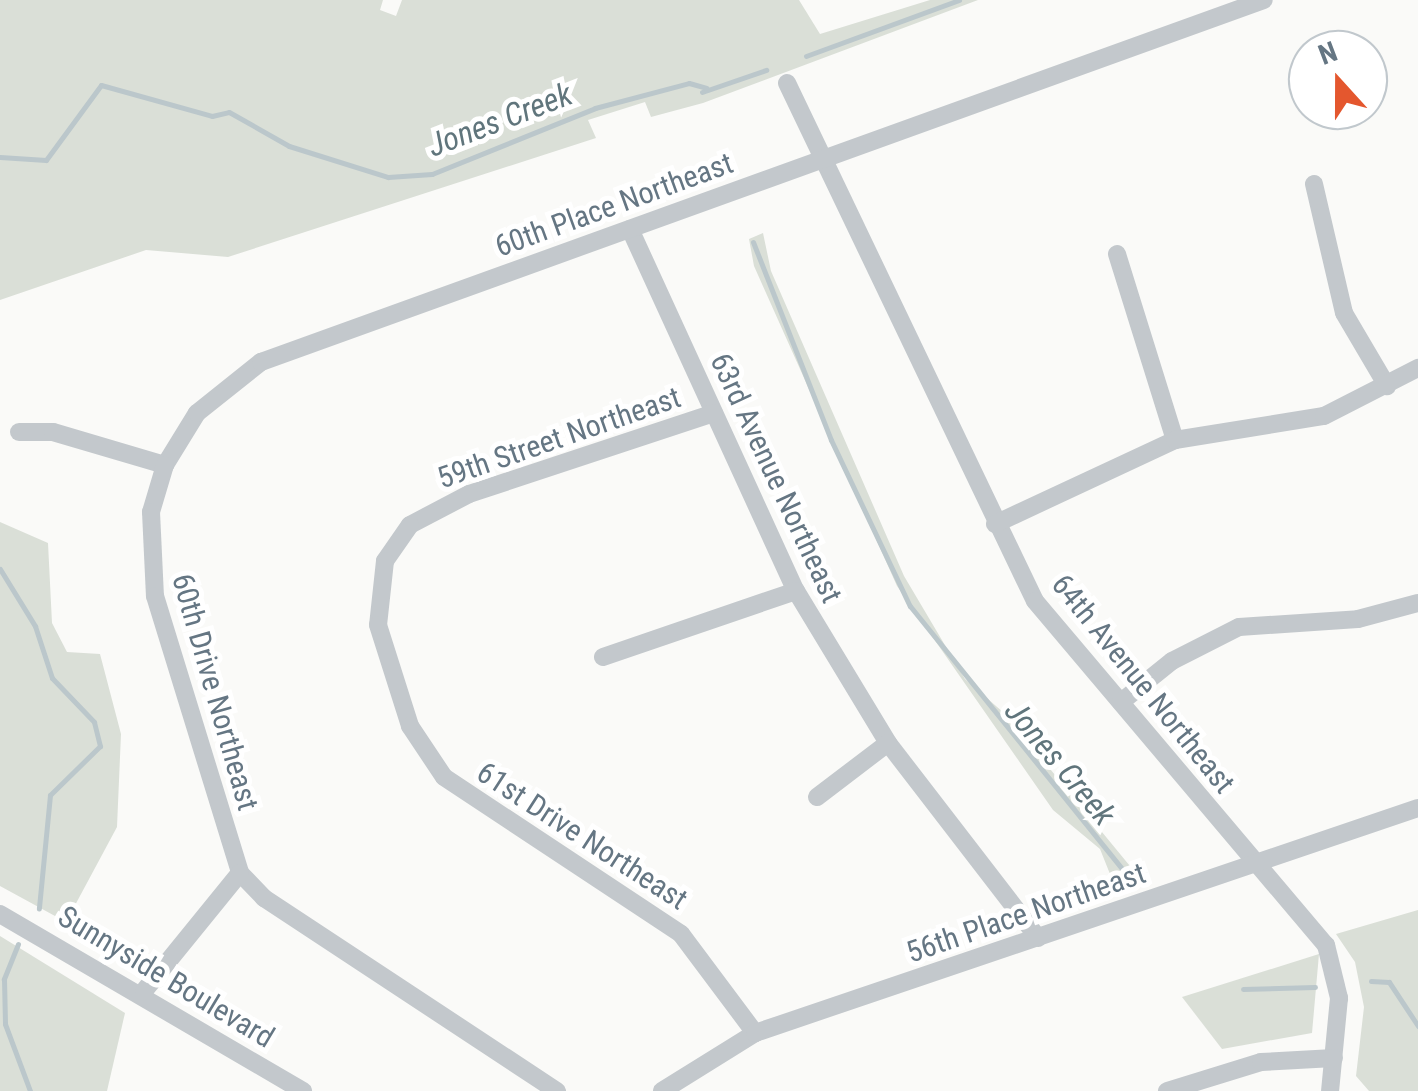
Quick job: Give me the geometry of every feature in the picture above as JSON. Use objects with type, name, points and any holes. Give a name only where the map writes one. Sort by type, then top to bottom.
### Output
[{"type":"street","name":"60th Place Northeast","points":[[165,465],[197,413],[261,362],[1264,0]]},
{"type":"street","name":"64th Avenue Northeast","points":[[787,83],[995,524],[1036,601],[1334,963],[1330,1091]]},
{"type":"street","points":[[1314,184],[1344,313],[1387,386]]},
{"type":"street","name":"63rd Avenue Northeast","points":[[630,229],[796,591],[888,743],[1038,938]]},
{"type":"street","points":[[1118,254],[1175,440]]},
{"type":"street","points":[[995,524],[1175,440],[1324,416],[1418,368]]},
{"type":"street","name":"59th Street Northeast","points":[[385,561],[410,525],[435,509],[714,414]]},
{"type":"street","points":[[19,432],[53,432],[165,465]]},
{"type":"street","name":"60th Drive Northeast","points":[[165,465],[150,512],[156,596],[240,873]]},
{"type":"street","name":"61st Drive Northeast","points":[[385,561],[378,625],[424,752],[467,794],[681,934],[755,1033]]},
{"type":"street","points":[[603,657],[796,591]]},
{"type":"street","points":[[1121,702],[1172,661],[1239,627],[1358,619],[1418,604]]},
{"type":"street","points":[[816,797],[888,743]]},
{"type":"street","name":"56th Place Northeast","points":[[662,1091],[755,1033],[1418,808]]},
{"type":"street","points":[[144,990],[240,873],[264,898],[558,1091]]},
{"type":"street","name":"Sunnyside Boulevard","points":[[0,914],[144,990],[302,1091]]},
{"type":"street","points":[[1167,1091],[1260,1062],[1334,1058]]},
{"type":"shaded area","points":[[0,0],[383,0],[380,10],[396,16],[402,0],[799,0],[820,34],[930,0],[978,0],[703,103],[651,117],[645,102],[588,120],[596,138],[228,257],[146,250],[0,300]]},
{"type":"shaded area","points":[[763,233],[771,271],[904,576],[965,679],[1004,713],[1139,877],[1116,889],[1100,849],[1053,810],[897,586],[754,266],[749,239]]},
{"type":"shaded area","points":[[0,522],[48,543],[52,623],[67,652],[100,654],[121,734],[117,827],[66,922],[0,886]]},
{"type":"shaded area","points":[[1418,910],[1418,1091],[1369,1091],[1356,1076],[1364,1007],[1355,962],[1336,934]]},
{"type":"shaded area","points":[[0,936],[125,1013],[107,1091],[0,1091]]},
{"type":"shaded area","points":[[1319,954],[1312,1033],[1222,1049],[1182,997]]},
{"type":"waterway","points":[[806,56],[959,0]]},
{"type":"waterway","points":[[702,92],[766,70]]},
{"type":"waterway","name":"Jones Creek","points":[[0,157],[46,160],[101,85],[212,116],[229,112],[289,146],[388,177],[432,174],[595,108],[689,83],[706,88]]},
{"type":"waterway","name":"Jones Creek","points":[[753,242],[831,440],[910,606],[1130,879]]},
{"type":"waterway","name":"Jones Creek","points":[[0,569],[35,626],[52,678],[94,722],[100,746],[50,795],[39,908]]},
{"type":"waterway","name":"Jones Creek","points":[[18,944],[4,979],[5,1024],[30,1091]]},
{"type":"waterway","name":"Jones Creek","points":[[1371,981],[1389,982],[1418,1026]]},
{"type":"waterway","name":"Jones Creek","points":[[1243,989],[1315,987]]}]
